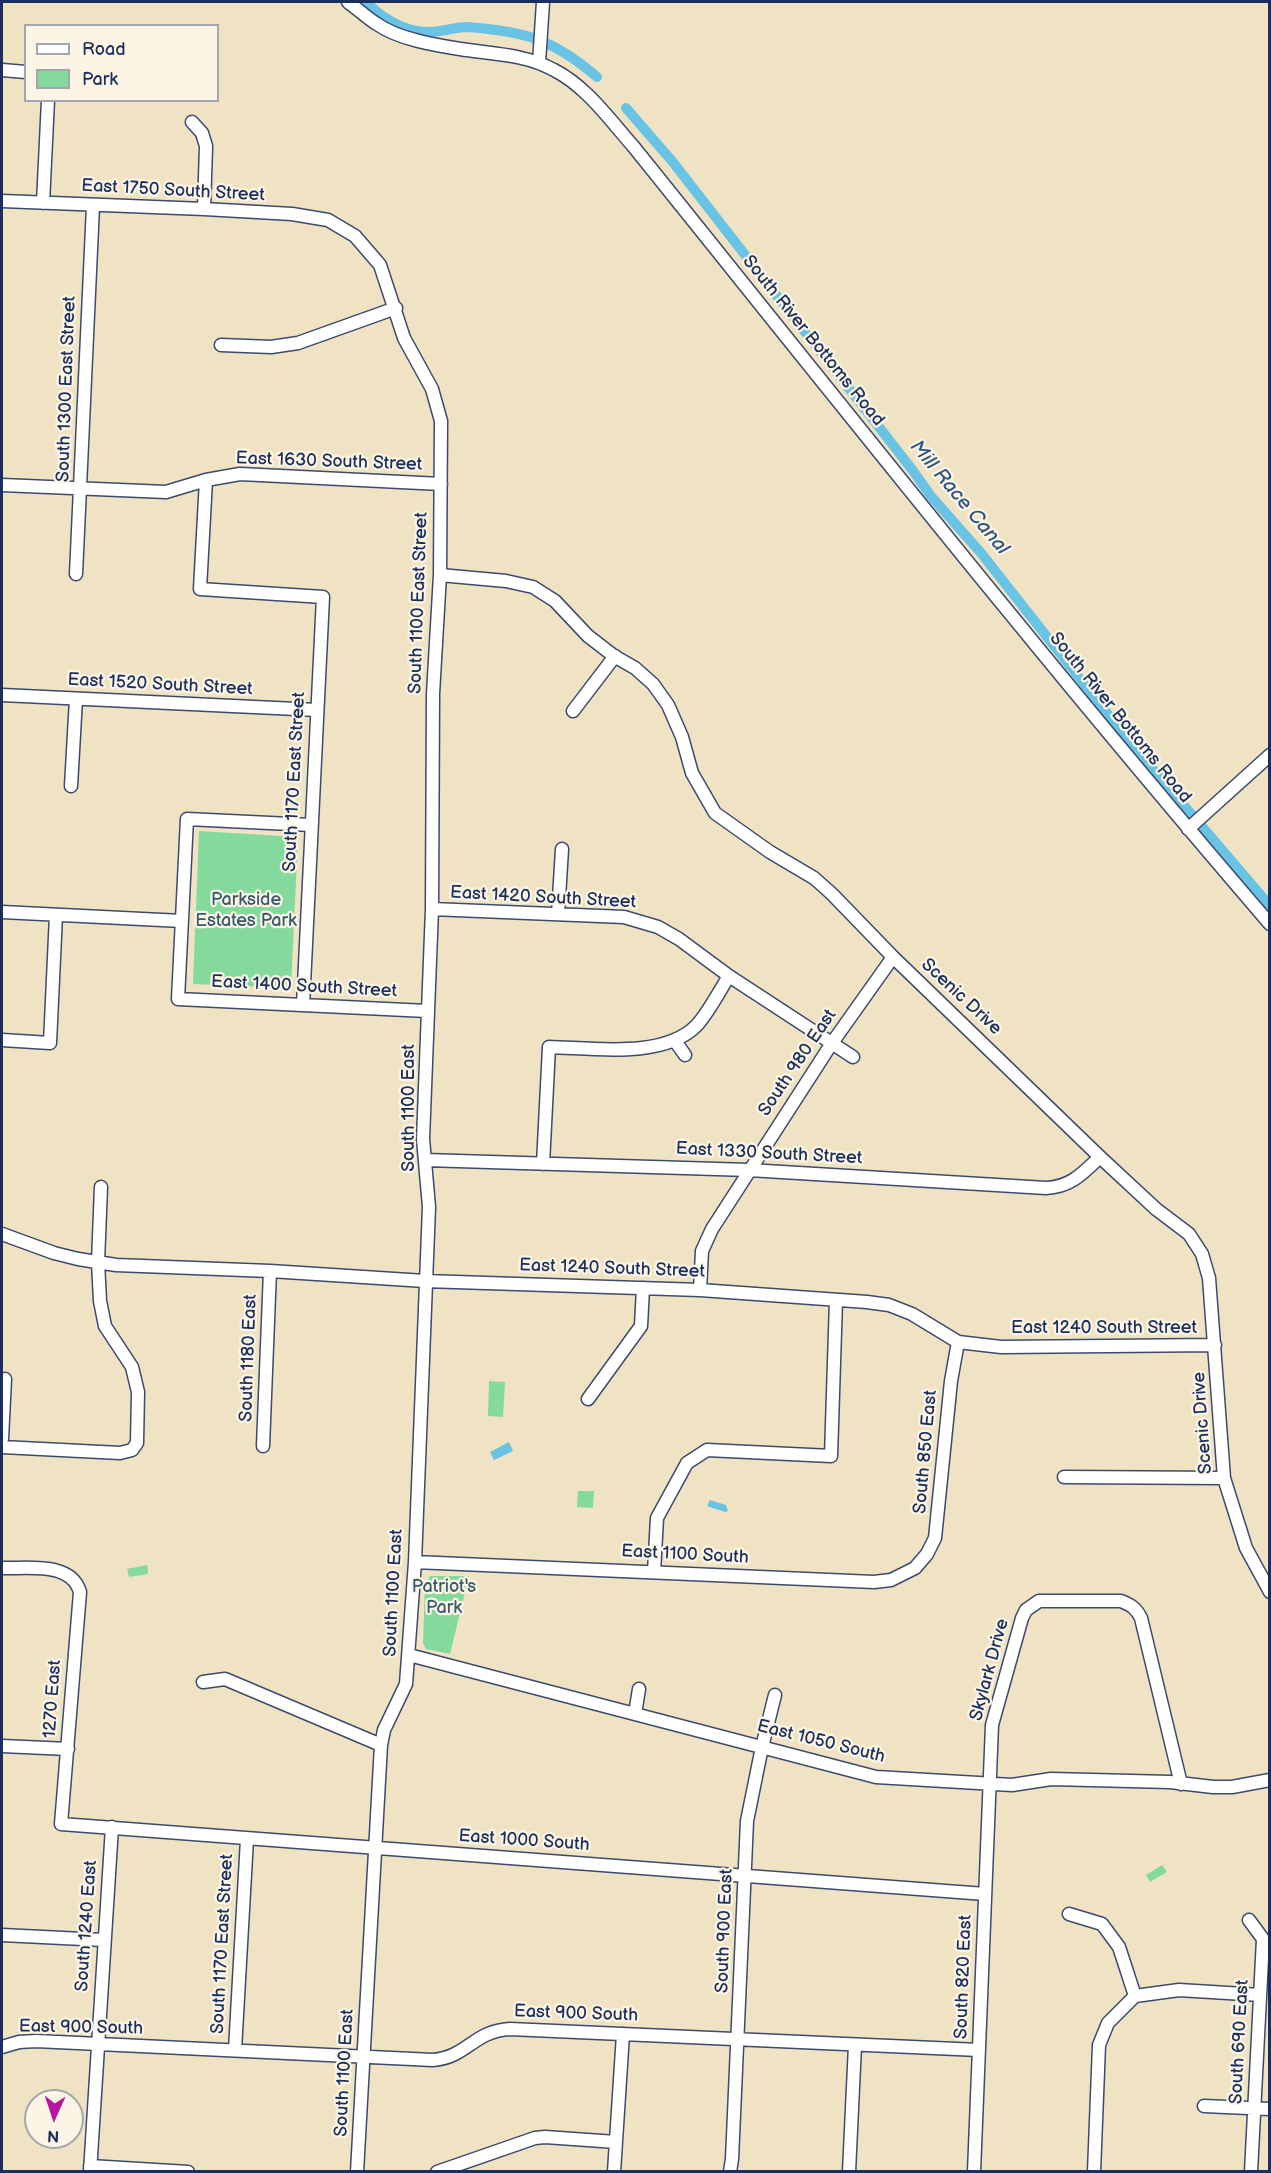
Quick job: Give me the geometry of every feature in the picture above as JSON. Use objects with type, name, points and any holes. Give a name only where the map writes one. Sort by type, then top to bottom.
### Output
[{"type":"street","name":"South River Bottoms Road","points":[[348,2],[379,26],[420,41],[508,55],[539,63],[555,70],[576,86],[633,146],[956,546],[1194,823],[1269,924]]},
{"type":"street","points":[[539,63],[543,2]]},
{"type":"street","points":[[2,70],[24,72]]},
{"type":"street","points":[[43,202],[48,102]]},
{"type":"street","points":[[192,122],[202,133],[206,146],[204,209]]},
{"type":"street","name":"East 1750 South Street","points":[[2,201],[292,214],[328,220],[340,227]]},
{"type":"street","name":"South 1300 East Street","points":[[76,574],[93,206]]},
{"type":"street","name":"South 1100 East Street","points":[[340,227],[355,236],[380,265],[404,338],[432,389],[441,421],[440,575],[433,694],[432,909],[427,1011]]},
{"type":"street","points":[[221,345],[271,347],[298,343],[396,308]]},
{"type":"street","name":"East 1630 South Street","points":[[2,485],[166,492],[206,480],[240,474],[441,484]]},
{"type":"street","name":"South 1170 East Street","points":[[206,480],[200,589],[322,597],[303,1005]]},
{"type":"street","name":"Scenic Drive","points":[[440,575],[506,581],[533,587],[555,601],[588,636],[615,657],[635,668],[668,705],[682,737],[692,773],[715,813],[770,852],[814,878],[1100,1157],[1156,1209],[1189,1234],[1202,1254],[1209,1278],[1224,1478],[1246,1548],[1269,1592]]},
{"type":"street","points":[[573,711],[615,657]]},
{"type":"street","name":"East 1520 South Street","points":[[2,695],[317,710]]},
{"type":"street","points":[[70,786],[76,699]]},
{"type":"street","points":[[1194,823],[1269,755]]},
{"type":"street","points":[[2,912],[182,921],[187,819],[311,825]]},
{"type":"street","points":[[558,914],[562,849]]},
{"type":"street","name":"East 1420 South Street","points":[[432,909],[624,917],[658,927],[853,1057]]},
{"type":"street","points":[[2,1040],[50,1043],[56,915]]},
{"type":"street","name":"East 1400 South Street","points":[[182,921],[178,999],[427,1011]]},
{"type":"street","name":"South 980 East","points":[[700,1290],[702,1251],[712,1229],[832,1043],[893,957]]},
{"type":"street","points":[[543,1164],[549,1047],[646,1049],[675,1041],[697,1026],[729,976]]},
{"type":"street","name":"South 1100 East","points":[[357,2172],[381,1745],[384,1731],[406,1684],[415,1562],[429,1207],[423,1139],[427,1011]]},
{"type":"street","points":[[675,1041],[685,1054]]},
{"type":"street","name":"East 1330 South Street","points":[[425,1160],[749,1170],[1056,1188],[1076,1180],[1100,1157]]},
{"type":"street","points":[[2,1447],[120,1453],[132,1450],[136,1443],[138,1392],[132,1367],[105,1326],[98,1281],[100,1187]]},
{"type":"street","name":"East 1240 South Street","points":[[2,1234],[54,1253],[117,1265],[270,1271],[425,1281],[700,1290],[889,1305],[912,1314],[958,1342],[1001,1347],[1215,1345]]},
{"type":"street","name":"South 1180 East","points":[[263,1446],[270,1271]]},
{"type":"street","points":[[588,1399],[641,1326],[643,1288]]},
{"type":"street","points":[[654,1572],[657,1518],[687,1463],[707,1450],[831,1456],[836,1300]]},
{"type":"street","name":"South 850 East","points":[[921,1562],[932,1546],[938,1527],[951,1381],[958,1342]]},
{"type":"street","points":[[2,1439],[4,1378]]},
{"type":"street","points":[[1064,1477],[1224,1478]]},
{"type":"street","name":"East 1100 South","points":[[415,1562],[874,1582],[900,1577],[921,1562]]},
{"type":"street","name":"1270 East","points":[[2,1568],[57,1570],[73,1579],[80,1592],[61,1824]]},
{"type":"street","name":"Skylark Drive","points":[[989,1784],[993,1717],[1026,1610],[1039,1601],[1121,1601],[1131,1605],[1141,1618],[1181,1784]]},
{"type":"street","name":"East 1050 South","points":[[409,1655],[876,1777],[1012,1785],[1052,1779],[1232,1787],[1269,1780]]},
{"type":"street","points":[[203,1682],[225,1679],[381,1745]]},
{"type":"street","points":[[635,1714],[639,1689]]},
{"type":"street","name":"South 900 East","points":[[730,2172],[747,1821],[775,1695]]},
{"type":"street","points":[[2,1746],[68,1749]]},
{"type":"street","name":"South 820 East","points":[[974,2172],[989,1784]]},
{"type":"street","name":"East 1000 South","points":[[61,1824],[985,1894]]},
{"type":"street","name":"South 1240 East","points":[[90,2169],[112,1827]]},
{"type":"street","name":"South 1170 East Street","points":[[235,2050],[247,1839]]},
{"type":"street","points":[[1069,1914],[1102,1924],[1119,1947],[1135,1995]]},
{"type":"street","name":"South 690 East","points":[[1249,1920],[1263,1939],[1251,2172]]},
{"type":"street","points":[[2,1935],[103,1940]]},
{"type":"street","points":[[1094,2172],[1099,2045],[1108,2023],[1135,1995],[1179,1990],[1260,1995]]},
{"type":"street","name":"East 900 South","points":[[2,2047],[27,2042],[97,2044],[441,2060],[458,2054],[483,2035],[499,2030],[979,2050]]},
{"type":"street","points":[[614,2172],[623,2034]]},
{"type":"street","points":[[849,2172],[855,2044]]},
{"type":"street","points":[[1204,2106],[1269,2109]]},
{"type":"street","points":[[436,2172],[471,2166],[535,2138],[616,2142]]},
{"type":"street","points":[[90,2169],[188,2172]]},
{"type":"green space","name":"Parkside Estates Park","points":[[199,831],[298,837],[291,988],[193,984]]},
{"type":"green space","points":[[489,1381],[505,1382],[503,1417],[488,1416]]},
{"type":"green space","points":[[578,1491],[594,1491],[593,1508],[577,1507]]},
{"type":"green space","points":[[147,1565],[148,1574],[129,1577],[127,1569]]},
{"type":"green space","name":"Patriot's Park","points":[[430,1576],[469,1576],[450,1654],[426,1649],[423,1643],[425,1584]]},
{"type":"green space","points":[[1162,1865],[1167,1872],[1150,1882],[1146,1875]]},
{"type":"water","points":[[509,1442],[513,1451],[494,1460],[490,1452]]},
{"type":"water","points":[[710,1500],[726,1505],[728,1511],[707,1506]]},
{"type":"waterway","name":"Mill Race Canal","points":[[366,2],[390,21],[409,29],[429,32],[467,27],[505,31],[537,39],[566,54],[597,77]]},
{"type":"waterway","name":"Mill Race Canal","points":[[626,108],[672,161],[930,495],[981,553],[1133,746],[1270,906]]}]
